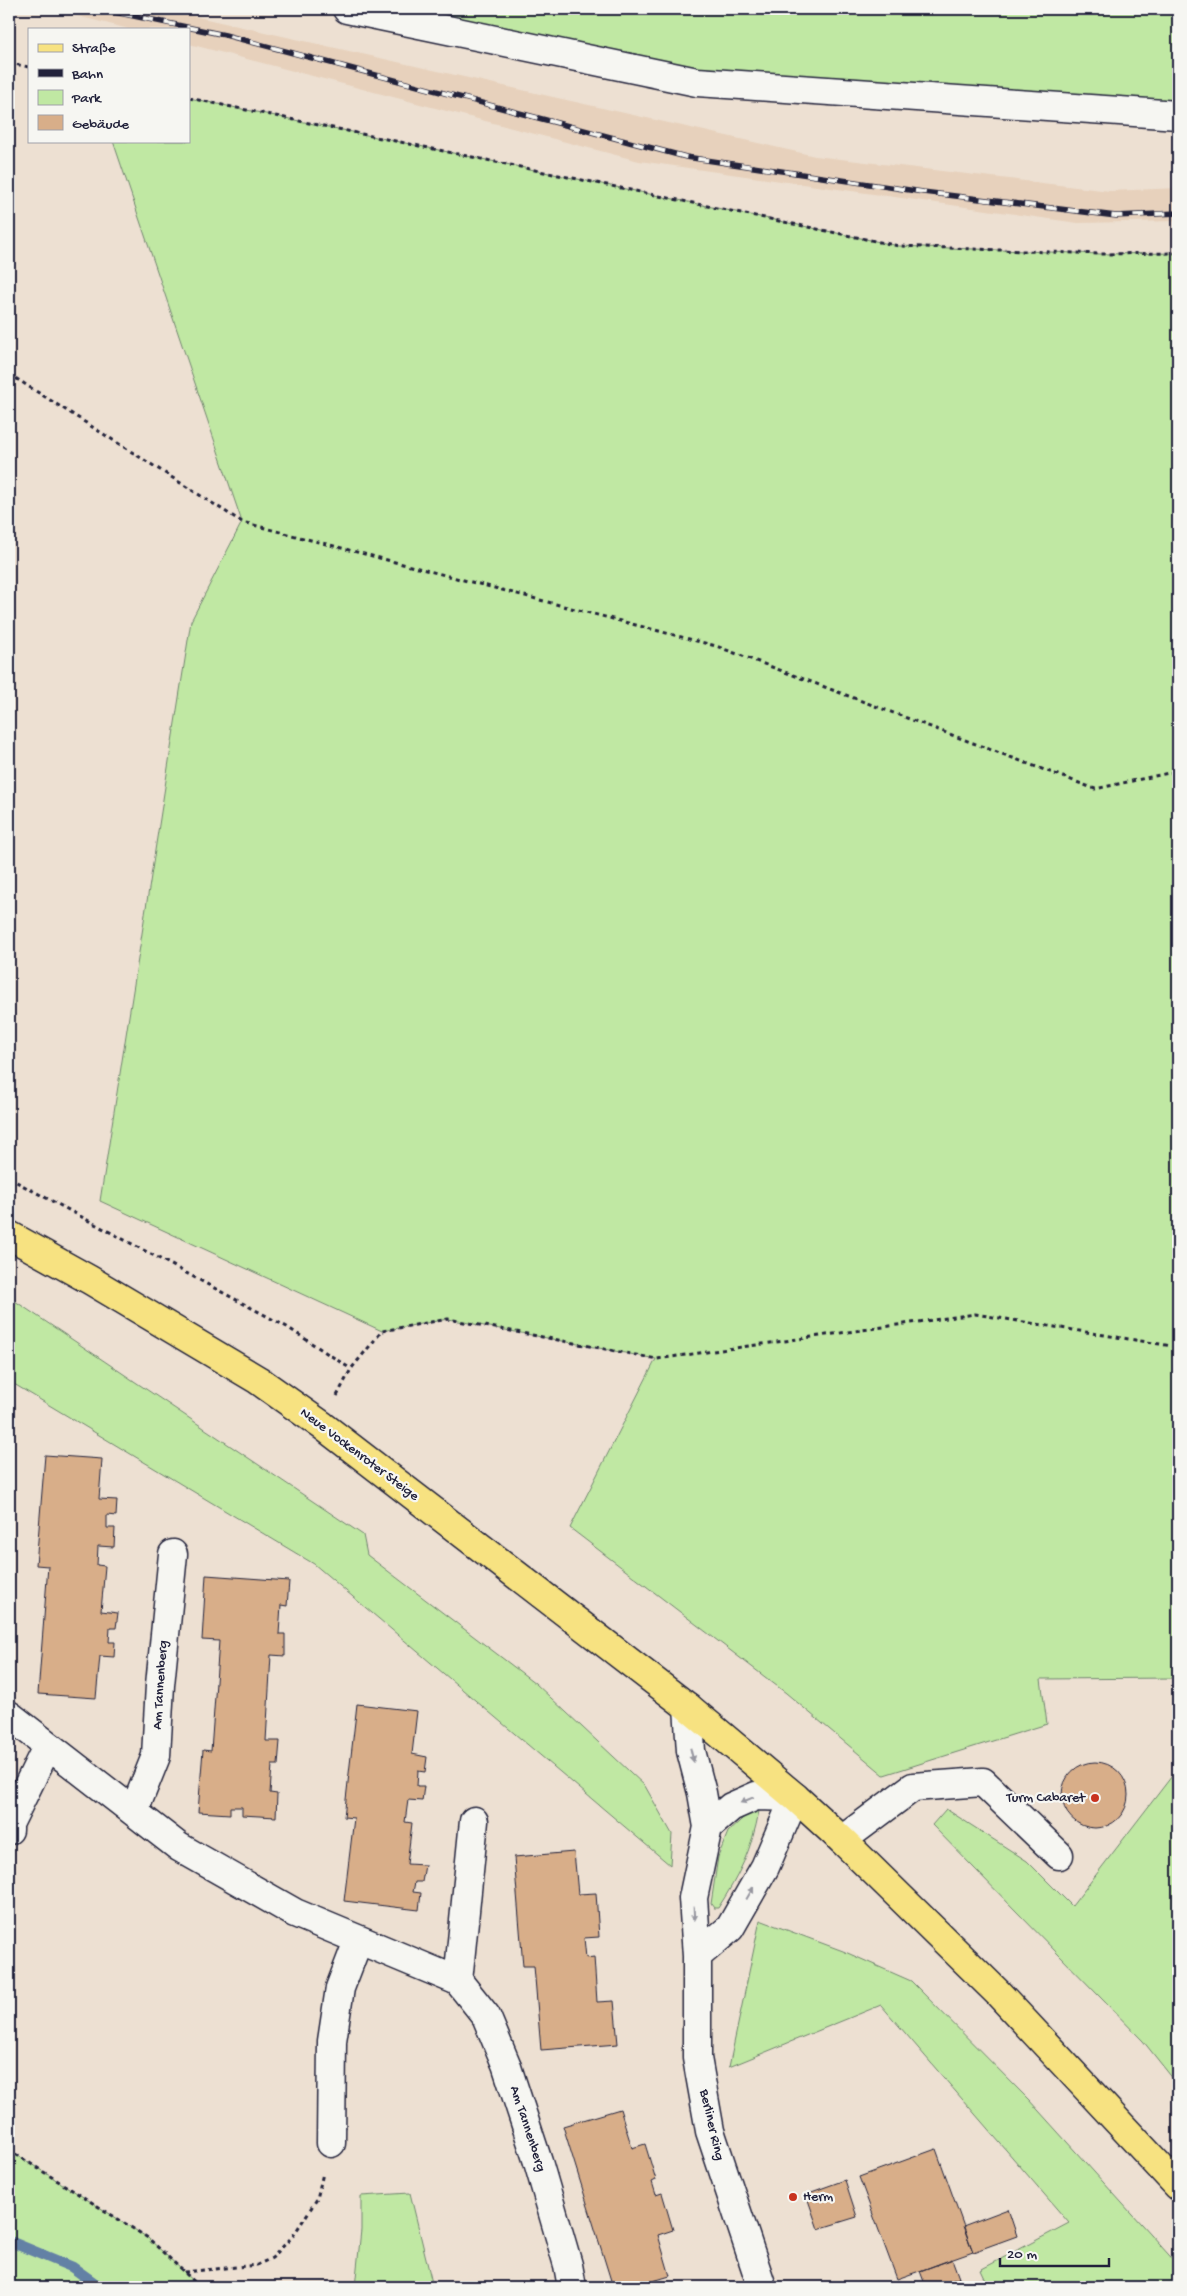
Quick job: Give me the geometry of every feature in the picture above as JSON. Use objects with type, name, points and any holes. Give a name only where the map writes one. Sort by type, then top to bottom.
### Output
[{"type":"main road","name":"Neue Vockenroter Steige","points":[[9,1236],[90,1280],[258,1380],[323,1426],[688,1707],[795,1797],[842,1840],[998,1993],[1178,2186]]},
{"type":"street","points":[[347,9],[697,82],[1178,115]]},
{"type":"street","name":"Am Tannenberg","points":[[134,1811],[156,1756],[160,1685],[173,1554]]},
{"type":"street","name":"Berliner Ring","points":[[688,1707],[691,1751],[702,1793],[708,1827],[693,1898],[697,1956],[697,2058],[710,2131],[762,2287]]},
{"type":"street","points":[[9,1716],[179,1847],[295,1913],[458,1980],[474,1821]]},
{"type":"street","points":[[9,1830],[9,1824],[47,1746]]},
{"type":"street","points":[[842,1840],[913,1787],[983,1782],[1059,1855]]},
{"type":"street","points":[[697,1956],[730,1928],[765,1866],[795,1797],[756,1796],[731,1807],[708,1827]]},
{"type":"street","points":[[330,2143],[332,2041],[340,1988],[358,1940]]},
{"type":"street","name":"Am Tannenberg","points":[[458,1980],[486,2016],[506,2064],[538,2162],[568,2265],[572,2287]]},
{"type":"path","points":[[9,63],[28,67]]},
{"type":"path","points":[[190,98],[899,246],[1100,254],[1178,253]]},
{"type":"path","points":[[9,374],[242,522],[716,646],[1095,789],[1178,771]]},
{"type":"path","points":[[9,1178],[287,1327],[351,1369],[382,1331],[448,1319],[657,1359],[975,1314],[1178,1348]]},
{"type":"path","points":[[184,2272],[257,2265],[272,2258],[293,2236],[317,2199],[330,2143]]},
{"type":"path","points":[[9,2150],[148,2238],[200,2287]]},
{"type":"shaded area","points":[[50,9],[162,9],[815,156],[1110,191],[1178,188],[1178,221],[1078,223],[639,161],[190,44],[190,28],[125,28]]},
{"type":"green space","points":[[347,9],[1178,9],[1178,115],[697,82]]},
{"type":"green space","points":[[190,98],[899,246],[1100,254],[1178,253],[1178,1668],[1176,1678],[1041,1679],[1047,1724],[884,1775],[786,1693],[570,1528],[656,1359],[448,1319],[382,1331],[100,1201],[191,621],[242,522],[113,142],[190,142]]},
{"type":"green space","points":[[9,1297],[363,1535],[367,1555],[535,1683],[645,1786],[672,1834],[670,1865],[314,1564],[9,1381]]},
{"type":"green space","points":[[1178,1771],[1178,2085],[1143,2041],[932,1825],[946,1809],[1027,1861],[1072,1906],[1175,1772]]},
{"type":"green space","points":[[754,1808],[759,1811],[753,1838],[726,1896],[718,1908],[714,1908],[711,1904],[718,1857],[728,1832]]},
{"type":"green space","points":[[760,1920],[843,1951],[911,1981],[1029,2100],[1178,2265],[1178,2287],[988,2287],[980,2270],[1069,2223],[881,2005],[729,2067]]},
{"type":"green space","points":[[9,2150],[148,2238],[200,2287],[23,2287],[9,2279]]},
{"type":"green space","points":[[410,2193],[433,2287],[355,2287],[361,2230],[361,2196]]},
{"type":"building","points":[[45,1455],[102,1459],[99,1499],[117,1500],[116,1516],[107,1515],[107,1528],[115,1528],[114,1547],[98,1546],[97,1565],[105,1566],[101,1611],[118,1613],[116,1628],[110,1628],[109,1642],[115,1642],[114,1657],[100,1656],[96,1698],[38,1694],[48,1566],[36,1565]]},
{"type":"building","points":[[206,1575],[289,1581],[287,1606],[281,1605],[279,1634],[285,1634],[285,1656],[271,1655],[266,1741],[280,1741],[278,1765],[272,1765],[270,1793],[277,1794],[276,1817],[242,1815],[242,1807],[230,1807],[230,1814],[198,1812],[203,1750],[211,1751],[219,1641],[202,1640]]},
{"type":"building","points":[[357,1704],[417,1711],[412,1754],[427,1757],[425,1772],[418,1771],[417,1786],[424,1786],[422,1801],[408,1800],[405,1822],[412,1823],[407,1864],[425,1865],[422,1882],[415,1882],[413,1892],[421,1893],[419,1910],[344,1901],[354,1818],[344,1817]]},
{"type":"building","name":"Turm Cabaret","points":[[1088,1762],[1102,1762],[1114,1767],[1123,1776],[1128,1788],[1126,1808],[1119,1819],[1102,1828],[1088,1828],[1076,1823],[1067,1814],[1062,1802],[1062,1788],[1067,1776],[1076,1767]]},
{"type":"building","points":[[574,1852],[578,1894],[596,1893],[599,1937],[584,1938],[586,1958],[594,1957],[597,2002],[614,2001],[618,2044],[541,2050],[534,1966],[523,1966],[514,1857]]},
{"type":"building","points":[[620,2109],[632,2148],[645,2144],[656,2180],[652,2182],[656,2195],[662,2193],[673,2230],[658,2235],[670,2276],[633,2287],[613,2287],[563,2126]]},
{"type":"building","points":[[936,2149],[973,2252],[897,2279],[859,2177]]},
{"type":"building","points":[[845,2180],[857,2217],[818,2229],[806,2194]]},
{"type":"building","points":[[1008,2209],[1017,2236],[973,2252],[963,2226]]},
{"type":"building","points":[[952,2259],[959,2278],[933,2287],[926,2287],[920,2271]]},
{"type":"building","points":[[959,2278],[962,2287],[933,2287]]},
{"type":"waterway","points":[[9,2241],[72,2267],[100,2287]]},
{"type":"railway","points":[[100,9],[225,35],[686,157],[923,192],[1116,216],[1178,213]]},
{"type":"place","name":"Turm Cabaret","points":[[1095,1798]]},
{"type":"place","name":"Herm","points":[[793,2197]]}]
